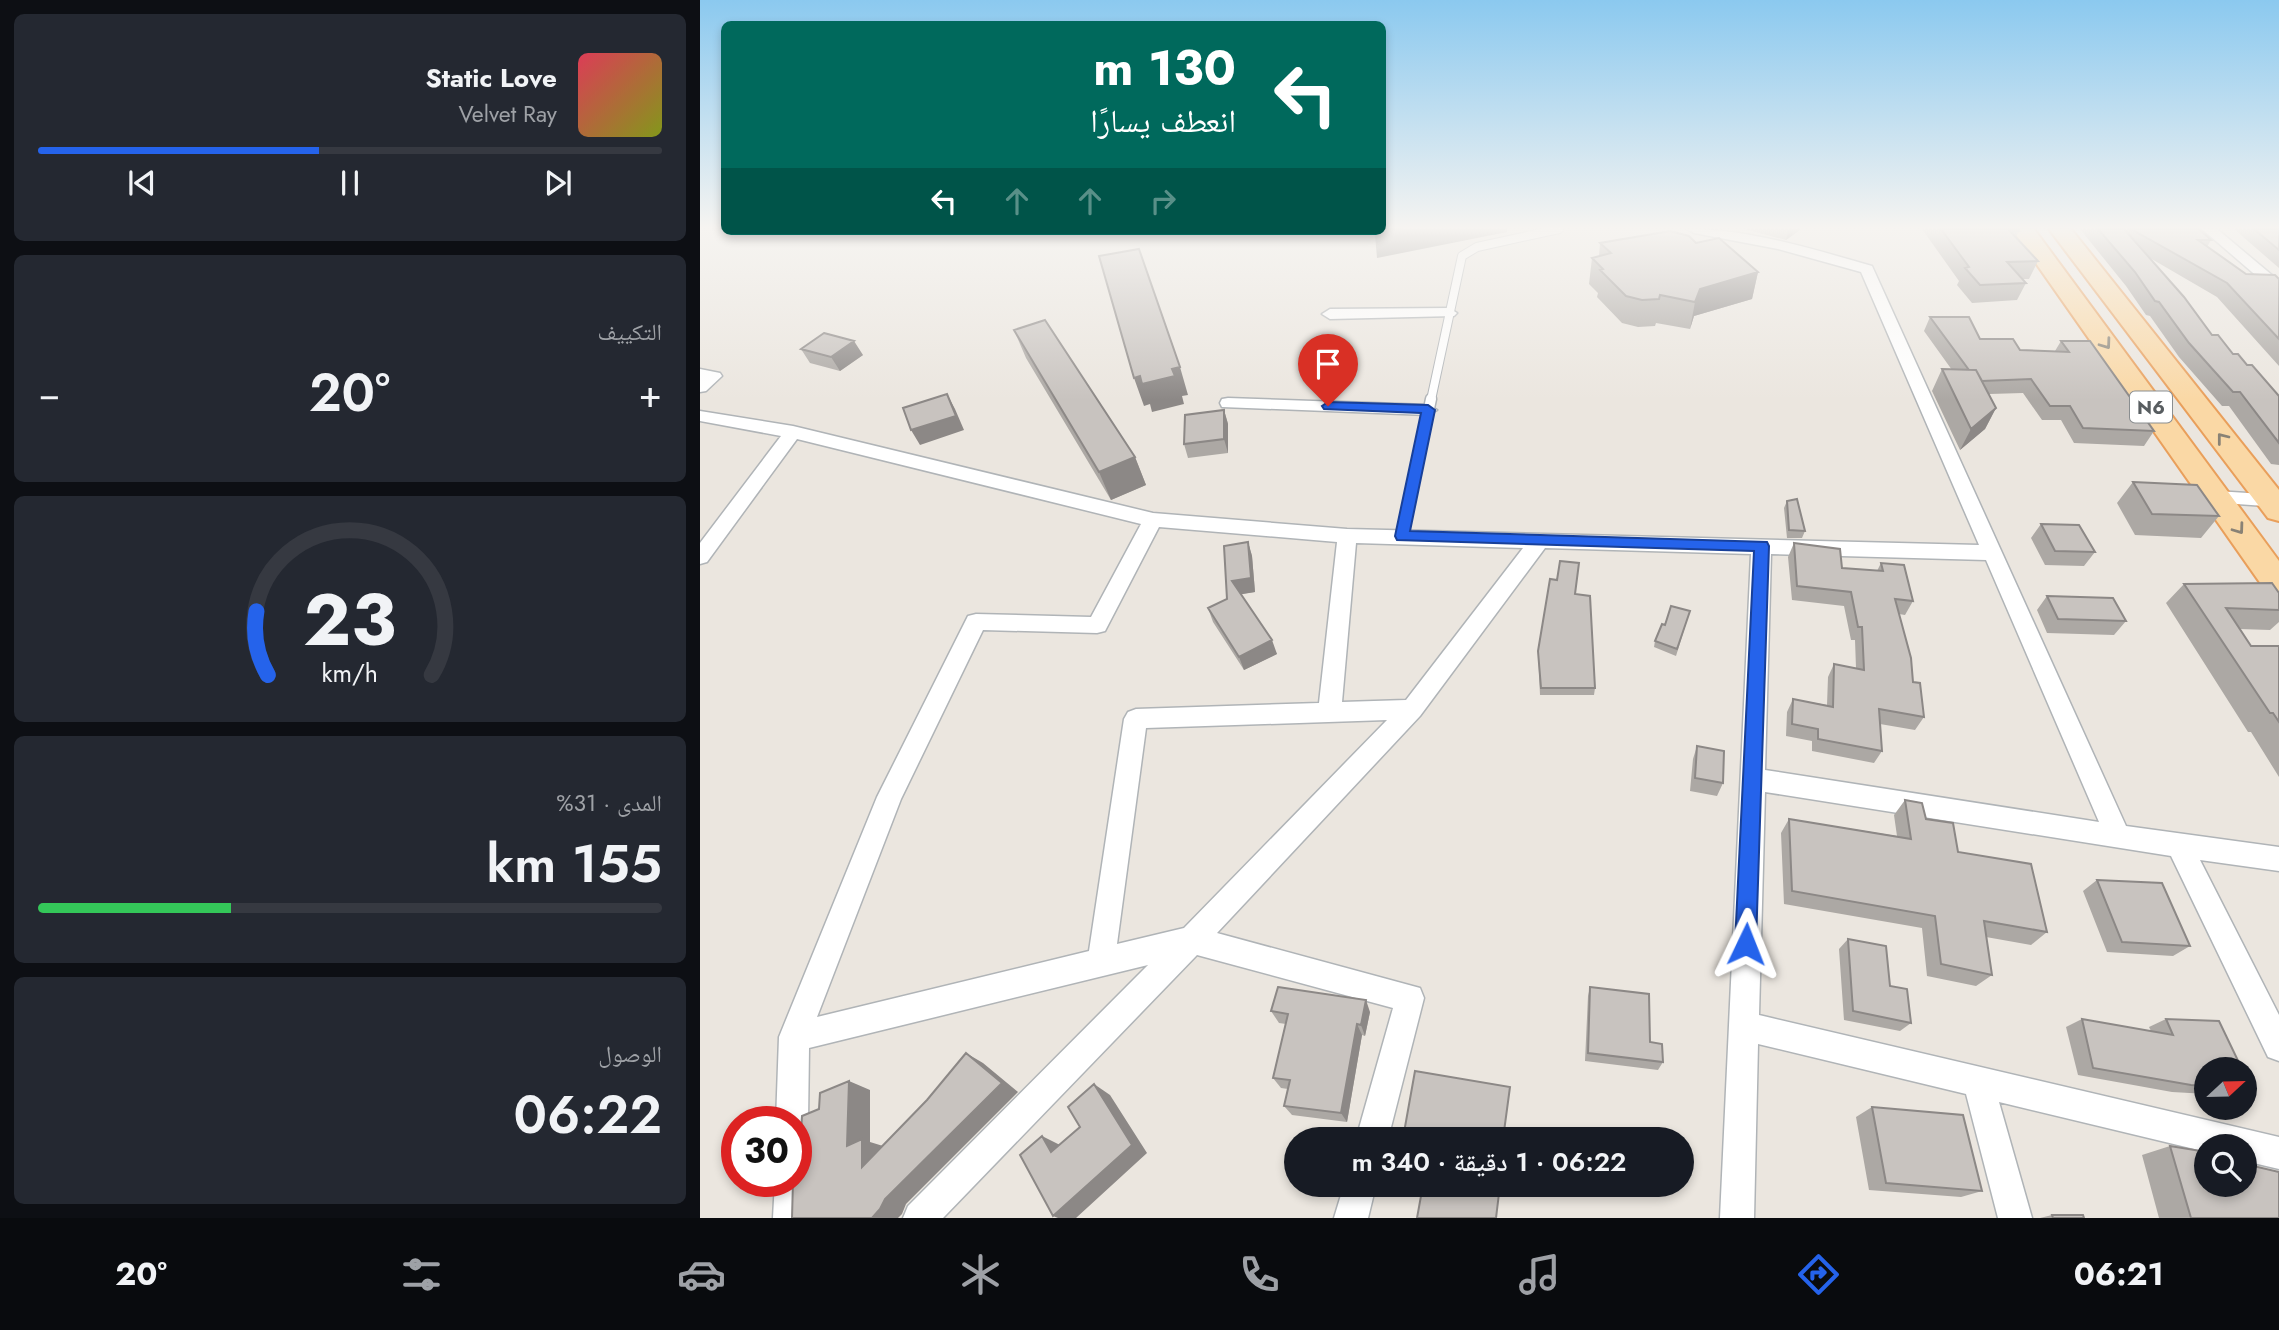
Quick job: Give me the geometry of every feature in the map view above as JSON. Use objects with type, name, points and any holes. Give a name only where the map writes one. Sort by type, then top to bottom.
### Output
[{"type":"main road","name":"N6","points":[[2064,286],[2279,585]]},
{"type":"main road","name":"N6","points":[[2105,286],[2276,504]]},
{"type":"street","points":[[1874,286],[2118,837]]},
{"type":"street","points":[[1330,314],[1449,313]]},
{"type":"street","points":[[700,374],[714,376],[700,387]]},
{"type":"street","points":[[1228,403],[1428,410]]},
{"type":"street","points":[[700,416],[793,432],[1153,520],[1347,536],[1993,553]]},
{"type":"street","points":[[700,556],[793,432]]},
{"type":"street","points":[[2216,497],[2276,504]]},
{"type":"street","points":[[792,1106],[794,1037],[889,797],[976,622],[1097,625],[1153,520]]},
{"type":"street","points":[[1329,713],[1347,536]]},
{"type":"street","points":[[920,1218],[1192,940],[1412,709],[1540,540]]},
{"type":"street","points":[[1737,1218],[1761,546]]},
{"type":"street","points":[[1101,962],[1136,719],[1412,709]]},
{"type":"street","points":[[1751,779],[2118,837],[2279,859]]},
{"type":"street","points":[[2179,845],[2279,1046]]},
{"type":"street","points":[[794,1037],[1192,940],[1410,998],[1375,1127]]},
{"type":"street","points":[[1743,1026],[2279,1153]]},
{"type":"street","points":[[1978,1083],[2015,1218]]},
{"type":"street","points":[[790,1218],[791,1197]]},
{"type":"street","points":[[1350,1218],[1356,1197]]},
{"type":"lane","points":[[1402,536],[1455,286]]},
{"type":"building","points":[[1108,286],[1152,286],[1180,367],[1172,369],[1175,376],[1142,384],[1140,376],[1134,378]]},
{"type":"building","points":[[1616,286],[1711,286],[1700,289],[1695,302],[1660,295],[1659,299],[1642,300],[1626,296]]},
{"type":"building","points":[[2145,286],[2174,286],[2212,335],[2218,335],[2233,354],[2238,354],[2247,365],[2252,365],[2279,396],[2279,443],[2240,392],[2233,392],[2189,343],[2159,302],[2155,301]]},
{"type":"building","points":[[2230,286],[2279,286],[2279,339]]},
{"type":"building","points":[[1930,317],[1969,317],[1980,339],[2013,339],[2020,350],[2069,352],[2061,341],[2090,341],[2154,431],[2083,428],[2070,406],[2050,406],[2031,379],[1982,381],[1976,370],[1969,370]]},
{"type":"building","points":[[1045,320],[1135,457],[1099,472],[1014,330]]},
{"type":"building","points":[[824,333],[854,341],[831,357],[801,349]]},
{"type":"building","points":[[1942,369],[1976,370],[1996,408],[1971,429]]},
{"type":"building","points":[[947,394],[956,416],[911,430],[903,408]]},
{"type":"building","points":[[1224,410],[1224,439],[1184,444],[1185,415]]},
{"type":"building","points":[[2133,482],[2197,485],[2219,516],[2152,514]]},
{"type":"building","points":[[1797,499],[1805,531],[1789,530],[1787,501]]},
{"type":"building","points":[[2041,524],[2079,525],[2095,552],[2055,551]]},
{"type":"building","points":[[1248,542],[1251,578],[1232,581],[1272,640],[1239,657],[1208,608],[1227,599],[1224,546]]},
{"type":"building","points":[[1794,543],[1840,549],[1842,568],[1883,571],[1881,563],[1904,565],[1913,601],[1895,599],[1911,658],[1913,682],[1920,683],[1924,717],[1879,709],[1882,751],[1818,739],[1818,729],[1792,724],[1793,699],[1833,707],[1834,664],[1864,670],[1862,627],[1858,627],[1851,592],[1797,586]]},
{"type":"building","points":[[1560,561],[1579,563],[1575,594],[1590,596],[1595,688],[1541,688],[1538,651],[1550,579],[1557,580]]},
{"type":"building","points":[[2272,583],[2279,593],[2279,610],[2226,608],[2251,646],[2279,646],[2279,722],[2273,713],[2270,713],[2184,584]]},
{"type":"building","points":[[2047,596],[2113,598],[2126,621],[2058,619]]},
{"type":"building","points":[[1671,606],[1690,611],[1677,649],[1655,641],[1662,624],[1665,625]]},
{"type":"building","points":[[1697,746],[1724,751],[1723,783],[1695,778]]},
{"type":"building","points":[[1905,800],[1922,803],[1926,819],[1953,823],[1958,852],[2031,864],[2047,932],[1984,921],[1992,975],[1941,964],[1935,916],[1792,891],[1789,819],[1911,839]]},
{"type":"building","points":[[2097,880],[2162,883],[2190,946],[2122,942]]},
{"type":"building","points":[[1848,939],[1886,946],[1890,986],[1907,989],[1911,1023],[1853,1011]]},
{"type":"building","points":[[1278,987],[1366,1000],[1361,1025],[1357,1024],[1341,1113],[1284,1106],[1290,1080],[1273,1078],[1288,1014],[1271,1011]]},
{"type":"building","points":[[1590,987],[1649,994],[1650,1042],[1662,1044],[1663,1062],[1588,1053]]},
{"type":"building","points":[[2082,1019],[2173,1035],[2166,1019],[2219,1021],[2236,1057],[2194,1057],[2194,1085],[2093,1068]]},
{"type":"building","points":[[966,1053],[1002,1083],[885,1199],[872,1218],[792,1218],[793,1197],[812,1197],[812,1112],[819,1109],[820,1093],[849,1081],[847,1146],[862,1139],[862,1167],[927,1100]]},
{"type":"building","points":[[1415,1071],[1510,1087],[1505,1127],[1405,1127]]},
{"type":"building","points":[[1094,1084],[1132,1145],[1053,1216],[1020,1155],[1042,1136],[1051,1152],[1080,1127],[1068,1107]]},
{"type":"building","points":[[1872,1107],[1963,1115],[1982,1191],[1886,1183]]},
{"type":"building","points":[[2170,1146],[2194,1150],[2194,1197],[2257,1197],[2257,1167],[2279,1172],[2279,1218],[2191,1218]]},
{"type":"building","points":[[1421,1197],[1499,1197],[1496,1218],[1417,1218]]},
{"type":"building","points":[[2052,1215],[2083,1215],[2084,1218],[2053,1218]]},
{"type":"route","points":[[1328,406],[1428,410],[1402,536],[1761,546],[1746,944]]}]
